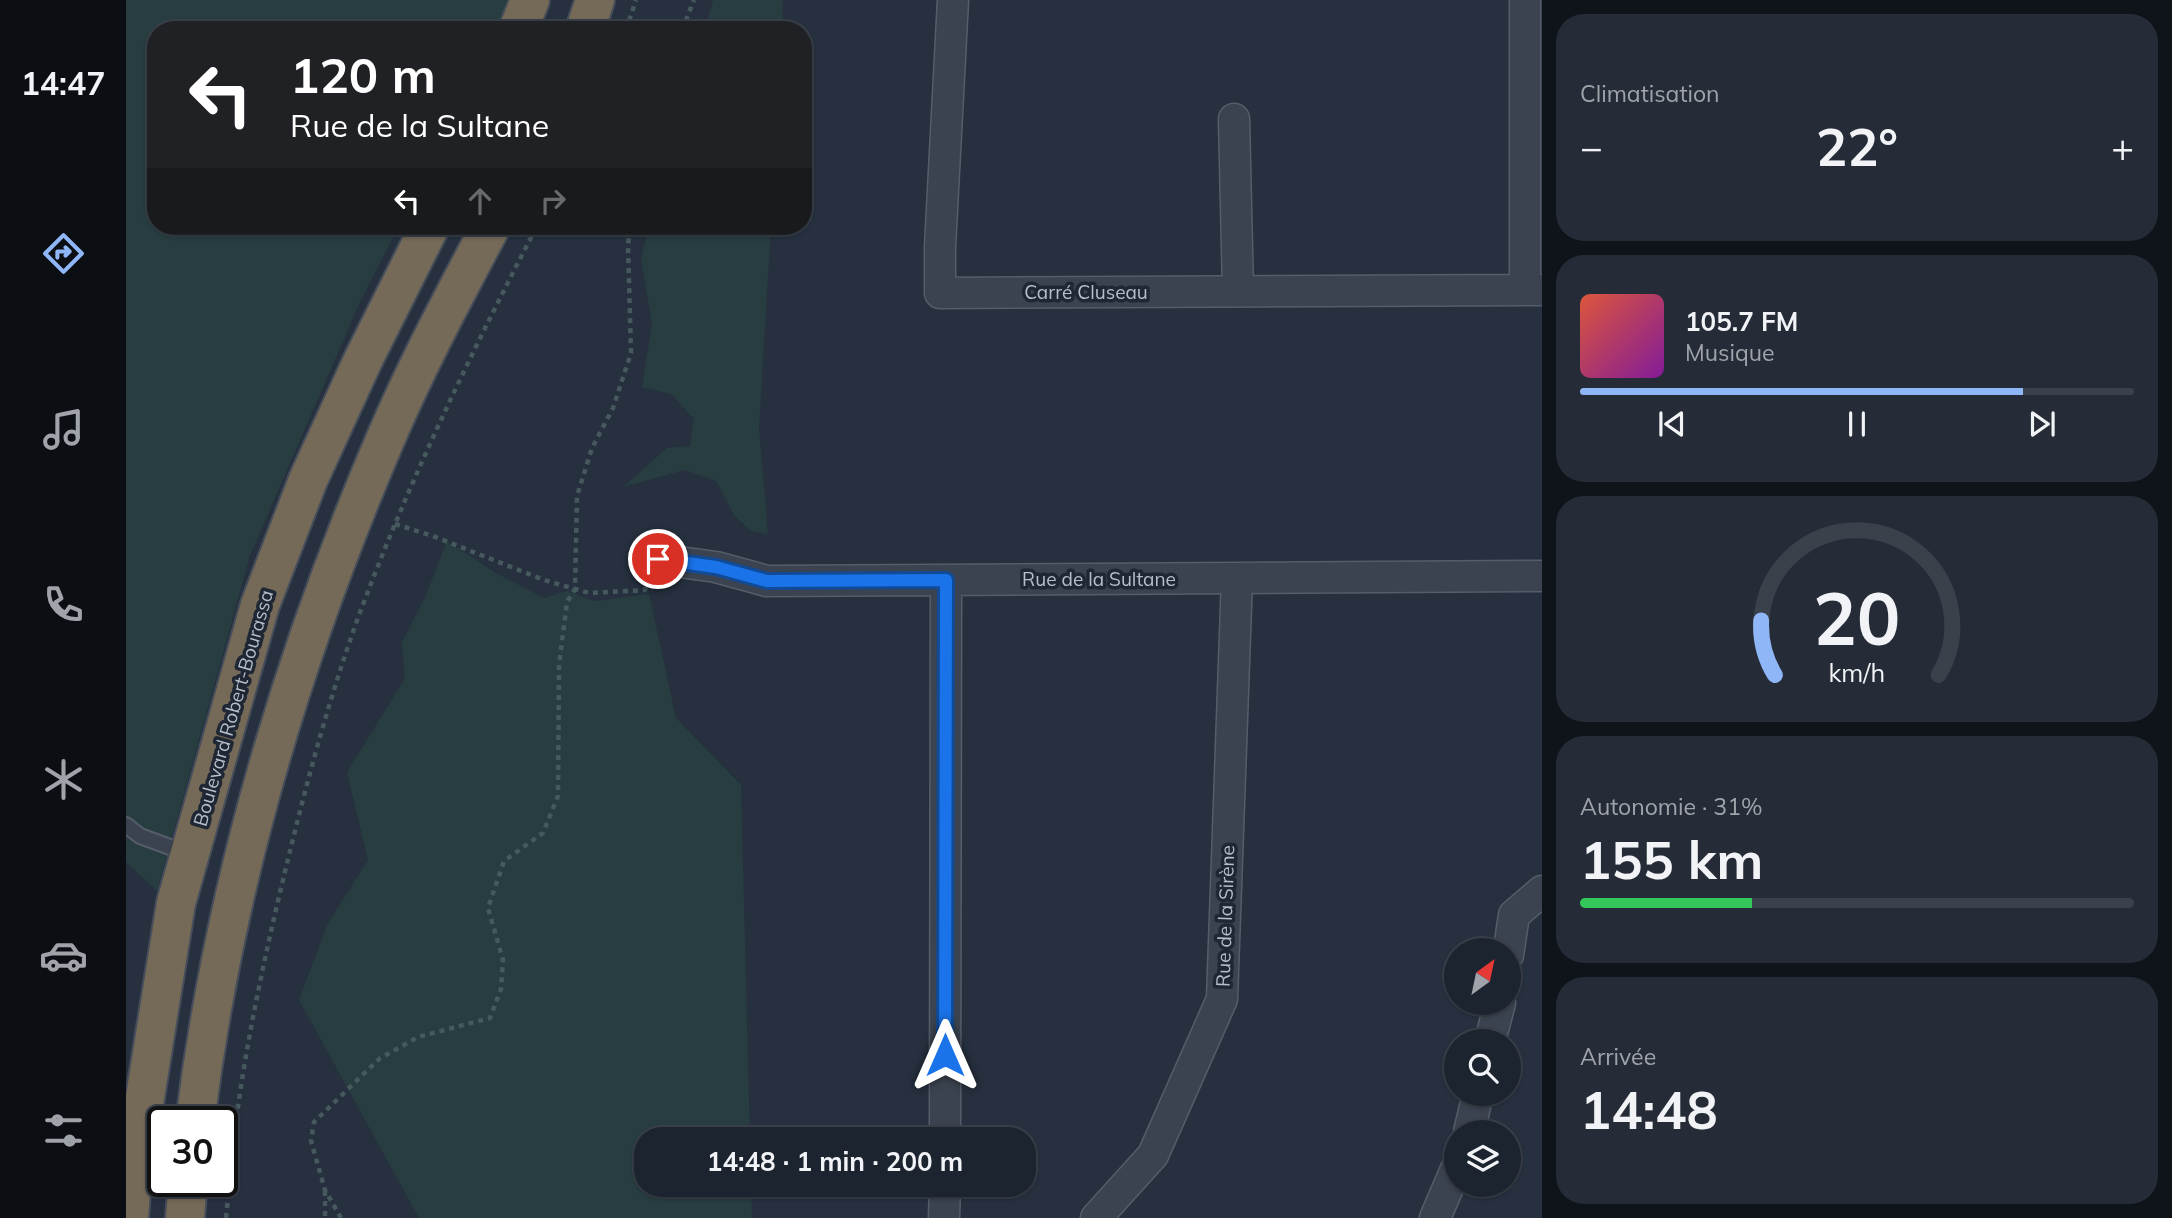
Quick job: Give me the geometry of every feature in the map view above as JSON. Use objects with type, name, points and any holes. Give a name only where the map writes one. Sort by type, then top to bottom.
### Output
[{"type":"highway","points":[[522,21],[530,0]]},
{"type":"highway","points":[[587,21],[595,0]]},
{"type":"highway","name":"Boulevard Robert-Bourassa","points":[[129,1218],[132,1179],[176,904],[260,605],[307,480],[426,235]]},
{"type":"highway","points":[[197,1106],[204,1054],[232,907],[269,763],[314,619],[386,437],[486,235]]},
{"type":"highway","points":[[185,1218],[187,1197]]},
{"type":"street","name":"Carré Cluseau","points":[[953,0],[940,293],[1533,290],[1525,0]]},
{"type":"street","points":[[1234,119],[1238,292]]},
{"type":"street","name":"Rue de la Sultane","points":[[658,559],[716,567],[767,581],[1542,576]]},
{"type":"street","name":"Rue de la Sirène","points":[[1096,1218],[1153,1155],[1222,999],[1237,578]]},
{"type":"street","points":[[945,1127],[946,580]]},
{"type":"street","points":[[1511,938],[1514,915],[1542,891]]},
{"type":"street","points":[[944,1218],[945,1197]]},
{"type":"street","points":[[1435,1218],[1444,1197]]},
{"type":"lane","points":[[126,825],[140,836],[190,854]]},
{"type":"path","points":[[628,21],[636,0]]},
{"type":"path","points":[[686,21],[694,0]]},
{"type":"path","points":[[226,1218],[235,1127],[244,1073],[281,889],[312,760],[359,617],[395,524],[446,407],[532,235]]},
{"type":"path","points":[[341,1218],[325,1190],[311,1141],[314,1122],[379,1059],[418,1037],[491,1017],[502,989],[503,960],[488,908],[504,862],[543,833],[558,796],[559,664],[567,602],[575,589],[577,496],[592,448],[613,408],[631,353],[630,235]]},
{"type":"path","points":[[395,524],[433,536],[544,580],[589,593],[645,590],[658,559]]},
{"type":"path","points":[[325,1190],[326,1218]]},
{"type":"green space","points":[[126,0],[508,0],[499,21],[147,21],[147,235],[394,235],[360,302],[250,556],[157,891],[126,862]]},
{"type":"green space","points":[[713,0],[783,0],[782,21],[707,21]]},
{"type":"green space","points":[[647,235],[770,235],[759,428],[768,534],[751,531],[734,515],[716,481],[685,470],[623,487],[667,448],[690,446],[694,419],[671,394],[642,387],[652,324],[641,259]]},
{"type":"green space","points":[[447,541],[496,573],[544,598],[567,591],[595,601],[649,594],[676,718],[741,785],[750,1127],[634,1127],[634,1197],[751,1197],[752,1218],[419,1218],[299,1000],[328,923],[368,860],[347,772],[405,678],[402,642],[426,595]]},
{"type":"route","points":[[658,559],[716,567],[767,581],[946,580],[945,1055]]}]
